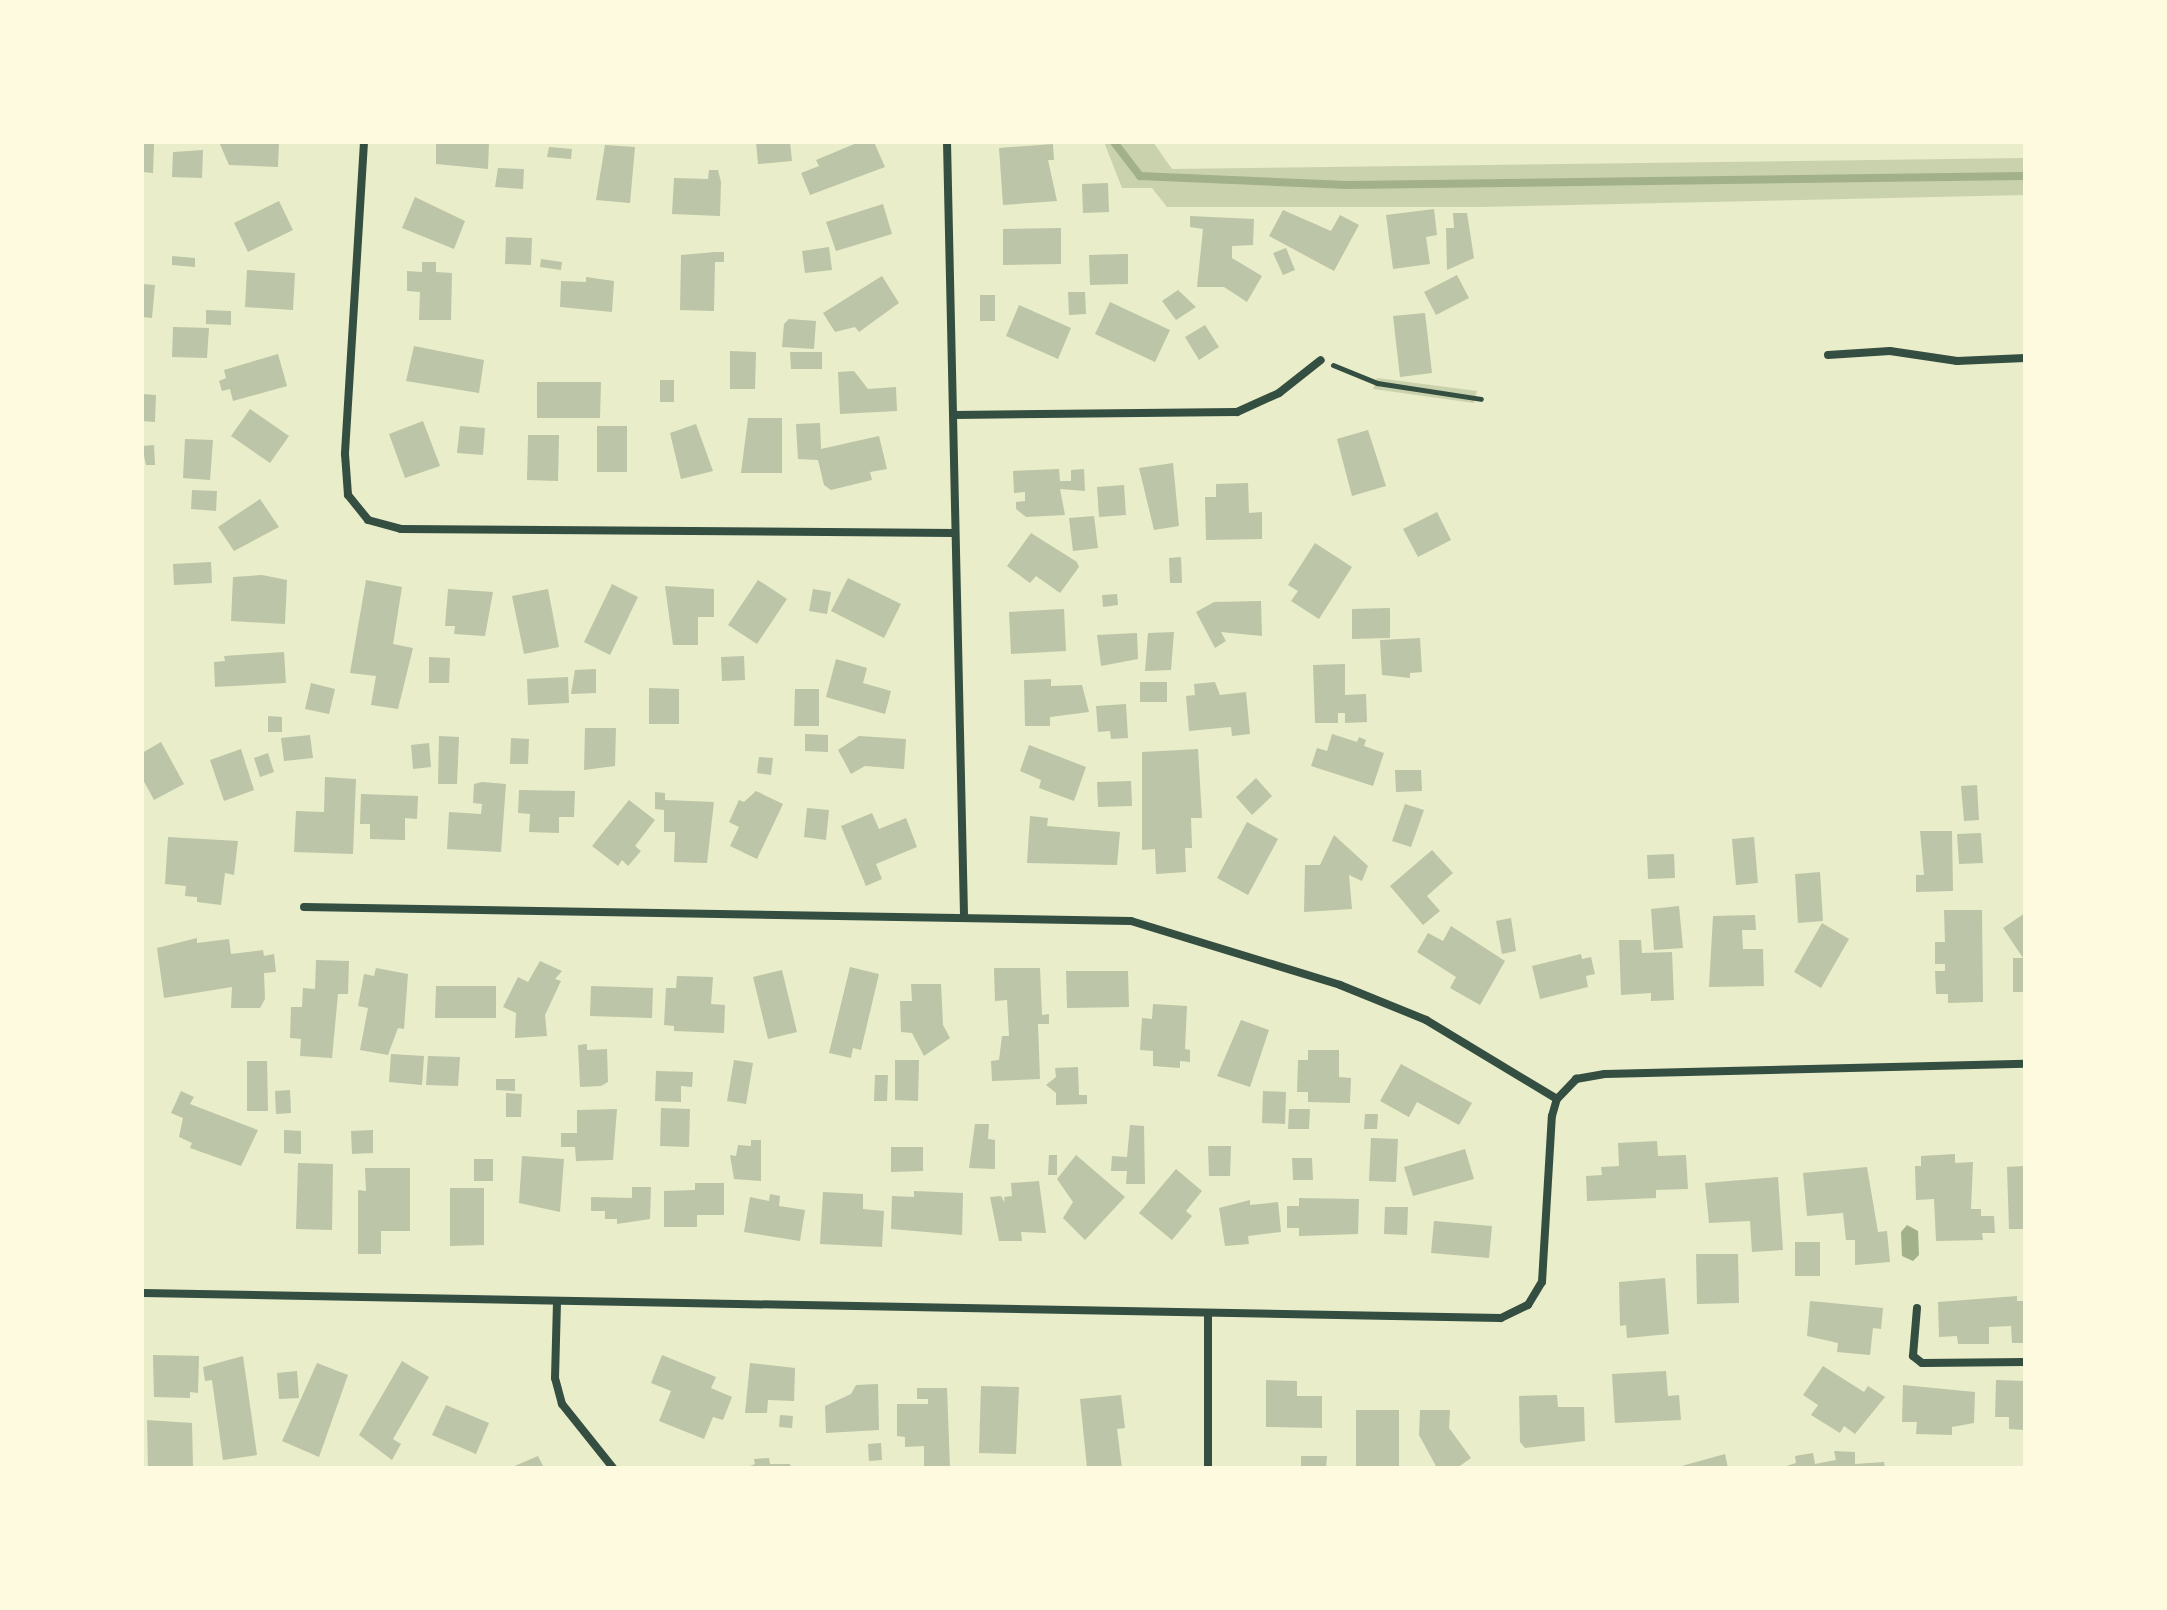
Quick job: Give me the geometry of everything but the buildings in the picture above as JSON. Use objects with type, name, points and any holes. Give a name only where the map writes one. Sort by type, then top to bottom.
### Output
[{"type":"street","points":[[364,142],[345,454],[348,495],[368,520],[401,529],[955,533]]},
{"type":"street","points":[[947,142],[964,917]]},
{"type":"street","points":[[1828,355],[1890,351],[1957,361],[2025,358]]},
{"type":"street","points":[[954,415],[1237,412],[1279,393],[1321,360]]},
{"type":"street","points":[[304,907],[1131,921],[1340,985],[1426,1020],[1557,1099]]},
{"type":"street","points":[[142,1293],[1501,1318],[1528,1305],[1545,1268],[1557,1099],[1576,1079],[1605,1074],[2025,1064]]},
{"type":"street","points":[[557,1302],[555,1378],[562,1404],[613,1468]]},
{"type":"street","points":[[1917,1308],[1913,1356],[1922,1363],[2025,1362]]},
{"type":"street","points":[[1208,1315],[1208,1468]]},
{"type":"path","points":[[1321,360],[1377,383],[1481,399]]},
{"type":"shaded area","points":[[1104,142],[1153,142],[1172,169],[2025,158],[2025,195],[1480,207],[1167,207],[1152,188],[1122,188]]},
{"type":"shaded area","points":[[1377,378],[1477,391],[1474,403],[1373,389]]},
{"type":"shaded area","points":[[1907,1225],[1918,1231],[1919,1255],[1913,1261],[1902,1256],[1901,1232]]},
{"type":"waterway","points":[[1114,142],[1140,176],[1347,185],[2025,176]]}]
